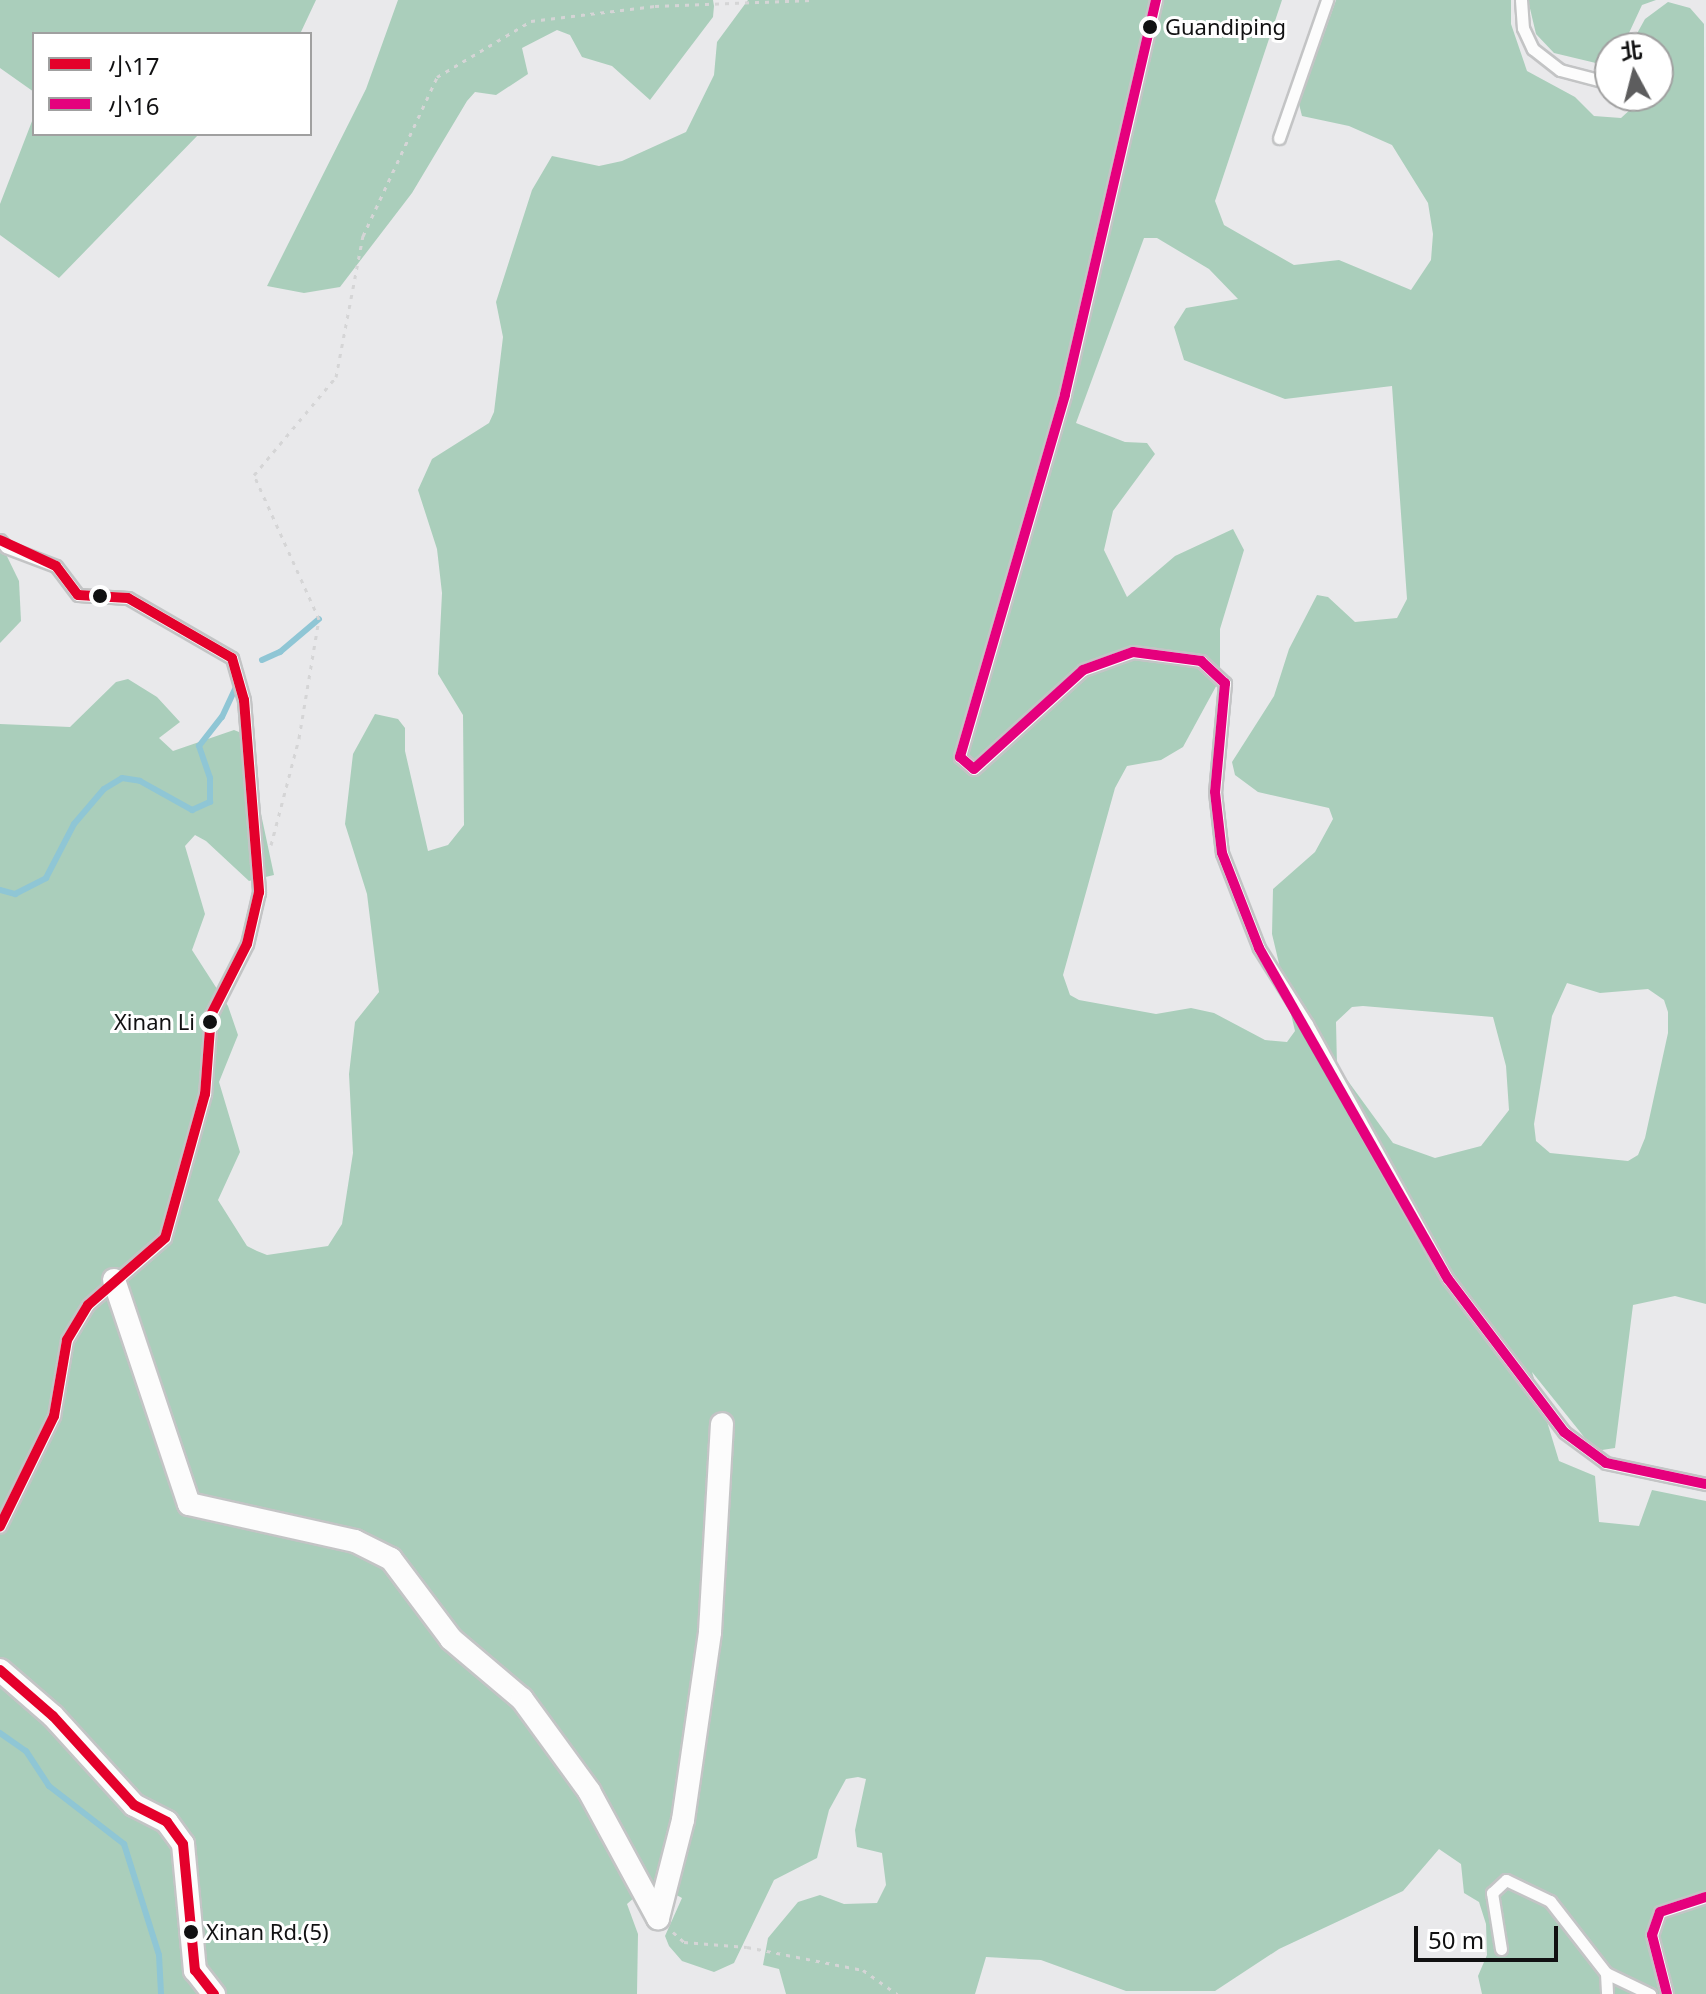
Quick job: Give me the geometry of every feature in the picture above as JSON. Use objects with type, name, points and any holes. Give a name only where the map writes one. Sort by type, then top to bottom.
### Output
[{"type":"street","points":[[114,1280],[189,1504],[355,1541],[391,1559],[451,1639],[522,1699],[589,1791],[658,1918]]},
{"type":"street","points":[[658,1918],[683,1820],[710,1632],[722,1424]]},
{"type":"street","points":[[0,1670],[53,1716],[134,1805],[167,1822],[183,1844],[195,1970],[214,1994]]},
{"type":"lane","points":[[1156,0],[1065,395],[960,757],[974,769],[1083,670],[1133,652],[1201,661],[1225,683],[1215,792],[1226,865],[1259,948],[1307,1024],[1448,1279],[1564,1432],[1606,1463],[1706,1484]]},
{"type":"lane","points":[[1279,138],[1327,0]]},
{"type":"lane","points":[[1521,0],[1523,28],[1533,49],[1560,70],[1594,79]]},
{"type":"lane","points":[[0,540],[6,547],[56,566],[78,595],[128,598],[232,658],[244,700],[259,892],[247,944],[211,1015],[205,1094],[165,1238],[88,1305],[67,1340],[54,1416],[0,1526]]},
{"type":"lane","points":[[1501,1949],[1492,1893],[1506,1880],[1550,1901],[1606,1973],[1650,1994]]},
{"type":"lane","points":[[1667,1994],[1652,1935],[1660,1912],[1706,1897]]},
{"type":"lane","points":[[1606,1973],[1607,1994]]},
{"type":"path","points":[[271,846],[299,738],[319,619],[254,475],[336,377],[363,236],[437,77],[531,21],[655,6],[812,0]]},
{"type":"path","points":[[658,1918],[684,1942],[747,1947],[863,1970],[897,1994]]},
{"type":"green space","points":[[0,0],[316,0],[301,32],[32,32],[32,91],[0,68]]},
{"type":"green space","points":[[398,0],[713,0],[714,6],[713,17],[650,100],[612,66],[582,57],[570,35],[557,30],[522,48],[528,74],[496,95],[475,92],[467,101],[412,193],[340,287],[304,293],[267,286],[366,89]]},
{"type":"green space","points":[[748,0],[1282,0],[1215,201],[1224,225],[1294,265],[1339,260],[1411,290],[1431,260],[1433,234],[1428,203],[1392,145],[1349,126],[1302,116],[1299,104],[1336,0],[1511,0],[1511,24],[1527,71],[1575,97],[1594,116],[1621,118],[1628,112],[1674,112],[1674,32],[1638,32],[1645,19],[1668,2],[1690,8],[1704,24],[1706,1304],[1675,1296],[1633,1305],[1615,1448],[1602,1450],[1589,1443],[1532,1372],[1559,1461],[1595,1476],[1599,1522],[1639,1526],[1652,1490],[1706,1501],[1706,1994],[1482,1994],[1478,1976],[1487,1955],[1486,1924],[1479,1902],[1464,1893],[1461,1864],[1439,1849],[1403,1891],[1279,1949],[1215,1991],[1126,1991],[1041,1960],[986,1957],[975,1994],[786,1994],[779,1969],[763,1965],[768,1938],[798,1902],[820,1895],[844,1904],[877,1903],[886,1885],[882,1853],[857,1847],[855,1830],[866,1779],[858,1777],[846,1779],[829,1810],[817,1858],[774,1880],[734,1963],[714,1972],[682,1961],[669,1946],[665,1936],[682,1898],[669,1891],[635,1897],[627,1904],[638,1934],[637,1994],[0,1994],[0,724],[70,727],[116,682],[128,679],[157,697],[180,722],[159,738],[173,751],[234,730],[244,734],[274,875],[249,881],[206,841],[195,835],[185,846],[205,914],[192,950],[228,1006],[238,1035],[219,1082],[240,1152],[218,1200],[247,1246],[257,1251],[267,1255],[328,1246],[342,1224],[353,1153],[349,1074],[355,1022],[379,992],[367,894],[345,824],[353,754],[375,714],[398,719],[405,728],[405,751],[428,851],[448,845],[464,825],[463,715],[438,674],[442,593],[437,549],[418,490],[432,459],[489,423],[494,412],[503,337],[496,302],[532,190],[552,156],[599,166],[622,161],[686,132],[714,75],[717,42]],"holes":[[[1144,238],[1157,238],[1209,269],[1238,299],[1186,308],[1174,327],[1184,360],[1285,399],[1392,386],[1407,599],[1397,618],[1355,622],[1328,597],[1317,595],[1289,649],[1274,696],[1232,762],[1235,775],[1258,792],[1329,808],[1333,819],[1315,852],[1273,889],[1272,934],[1295,1031],[1287,1042],[1265,1040],[1214,1013],[1191,1008],[1156,1014],[1079,1000],[1070,995],[1063,975],[1115,788],[1127,766],[1161,760],[1183,747],[1220,679],[1220,629],[1244,550],[1233,529],[1175,556],[1127,597],[1104,550],[1113,511],[1155,454],[1147,443],[1125,442],[1076,423]],[[1567,983],[1600,993],[1648,989],[1664,1000],[1668,1012],[1668,1033],[1645,1138],[1638,1155],[1628,1161],[1550,1153],[1536,1141],[1534,1124],[1552,1016]],[[1352,1007],[1493,1017],[1506,1066],[1509,1110],[1481,1146],[1435,1158],[1393,1143],[1337,1066],[1336,1022]]]},
{"type":"green space","points":[[1528,0],[1656,0],[1642,5],[1629,32],[1594,32],[1594,63],[1554,53],[1536,34]]},
{"type":"green space","points":[[32,121],[32,136],[197,136],[59,278],[0,235],[0,204]]},
{"type":"green space","points":[[0,542],[19,581],[21,621],[0,643]]},
{"type":"waterway","points":[[262,660],[280,652],[319,619]]},
{"type":"waterway","points":[[0,890],[15,894],[46,878],[74,824],[104,789],[122,778],[140,781],[192,810],[210,802],[210,778],[199,746],[222,717],[237,685]]},
{"type":"waterway","points":[[0,1733],[26,1751],[49,1786],[124,1844],[159,1955],[161,1994]]},
{"type":"transit line","name":"小16","points":[[1156,0],[1065,395],[960,757],[974,769],[1083,670],[1133,652],[1201,661],[1225,683],[1215,792],[1222,853],[1259,948],[1448,1279],[1564,1432],[1606,1463],[1706,1484]]},
{"type":"transit line","name":"小17","points":[[0,540],[56,566],[78,595],[128,598],[232,658],[244,700],[259,892],[247,944],[211,1015],[205,1094],[165,1238],[88,1305],[67,1340],[54,1416],[0,1526]]},
{"type":"transit line","name":"小17","points":[[0,1670],[53,1716],[134,1805],[167,1822],[183,1844],[195,1970],[214,1994]]},
{"type":"transit line","name":"小16","points":[[1667,1994],[1652,1935],[1660,1912],[1706,1897]]},
{"type":"place","name":"Guandiping","points":[[1150,27]]},
{"type":"place","name":"Xinan Li","points":[[210,1022]]},
{"type":"place","name":"Xinan Rd.(5)","points":[[191,1932]]}]
